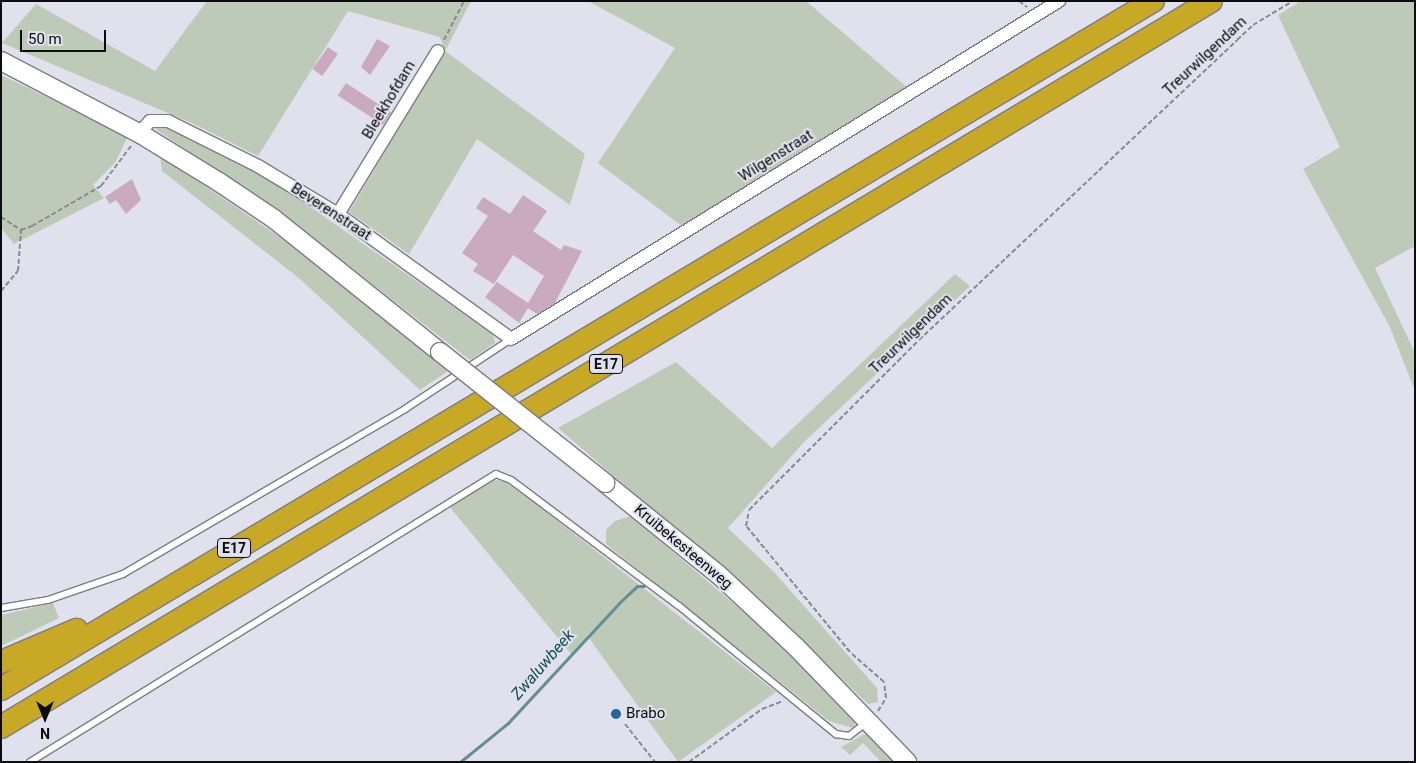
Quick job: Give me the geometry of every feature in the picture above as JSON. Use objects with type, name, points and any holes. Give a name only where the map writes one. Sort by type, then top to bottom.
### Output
[{"type":"highway","name":"E17","points":[[1,689],[1153,1]]},
{"type":"highway","name":"E17","points":[[1,727],[1211,1]]},
{"type":"highway","points":[[1,662],[124,614]]},
{"type":"street","name":"Wilgenstraat","points":[[511,340],[1059,1]]},
{"type":"street","name":"Bleekhofdam","points":[[338,214],[438,51]]},
{"type":"street","points":[[1,61],[139,133]]},
{"type":"street","name":"Beverenstraat","points":[[139,133],[150,122],[168,122],[258,166],[338,214],[511,340]]},
{"type":"street","name":"Kruibekesteenweg","points":[[139,133],[274,219],[719,575],[870,720],[907,762]]},
{"type":"lane","points":[[1,608],[48,600],[124,574],[405,409],[511,340]]},
{"type":"lane","points":[[30,762],[496,474],[511,480],[679,606],[836,734],[849,736],[870,720]]},
{"type":"path","points":[[438,51],[464,1]]},
{"type":"path","name":"Treurwilgendam","points":[[870,720],[886,698],[884,682],[850,652],[746,526],[749,510],[919,340],[1253,25],[1293,1]]},
{"type":"path","points":[[21,230],[101,186],[121,164],[139,133]]},
{"type":"path","points":[[1,217],[21,230]]},
{"type":"path","points":[[1,291],[18,271],[21,230]]},
{"type":"path","points":[[689,762],[762,709],[793,698]]},
{"type":"path","points":[[625,724],[655,762]]},
{"type":"green space","points":[[207,1],[471,1],[445,51],[440,37],[348,11],[258,156],[194,124],[2,43],[36,4],[155,71]]},
{"type":"green space","points":[[588,1],[806,1],[909,89],[682,226],[598,163],[675,48]]},
{"type":"green space","points":[[1301,1],[1415,1],[1415,246],[1375,268],[1415,353],[1415,391],[1390,327],[1303,169],[1340,147],[1278,15]]},
{"type":"green space","points":[[445,51],[585,154],[570,205],[477,139],[409,254],[349,212]]},
{"type":"green space","points":[[1,75],[128,136],[115,163],[93,185],[104,198],[14,244],[1,228]]},
{"type":"green space","points":[[163,124],[267,177],[493,334],[495,343],[470,360],[283,215],[154,128]]},
{"type":"green space","points":[[160,155],[316,262],[448,371],[420,390],[300,279],[162,171]]},
{"type":"green space","points":[[955,274],[970,286],[804,442],[728,528],[773,571],[877,688],[878,702],[868,704],[778,617],[558,428],[676,362],[772,448]]},
{"type":"green space","points":[[489,478],[505,482],[527,497],[776,692],[678,762],[589,638],[572,655],[448,505]]},
{"type":"green space","points":[[631,516],[781,644],[857,718],[853,728],[829,721],[606,544],[606,530],[615,521]]},
{"type":"green space","points":[[53,603],[59,618],[1,646],[1,615]]},
{"type":"green space","points":[[865,734],[871,736],[896,762],[881,762],[863,743],[850,755],[841,747]]},
{"type":"building","points":[[377,39],[390,46],[370,75],[361,67]]},
{"type":"building","points":[[328,47],[338,54],[322,76],[313,69]]},
{"type":"building","points":[[346,83],[391,112],[383,125],[338,96]]},
{"type":"building","points":[[132,179],[141,200],[126,214],[116,200],[110,204],[105,197]]},
{"type":"building","points":[[523,195],[547,211],[533,231],[561,250],[564,245],[582,251],[555,303],[537,314],[528,308],[519,323],[485,297],[497,282],[528,303],[544,276],[513,255],[494,284],[473,271],[478,264],[462,253],[488,216],[476,208],[483,197],[510,214]]},
{"type":"waterway","name":"Zwaluwbeek","points":[[460,762],[508,723],[619,603],[637,586],[644,586]]},
{"type":"place","name":"Brabo","points":[[616,714]]}]
